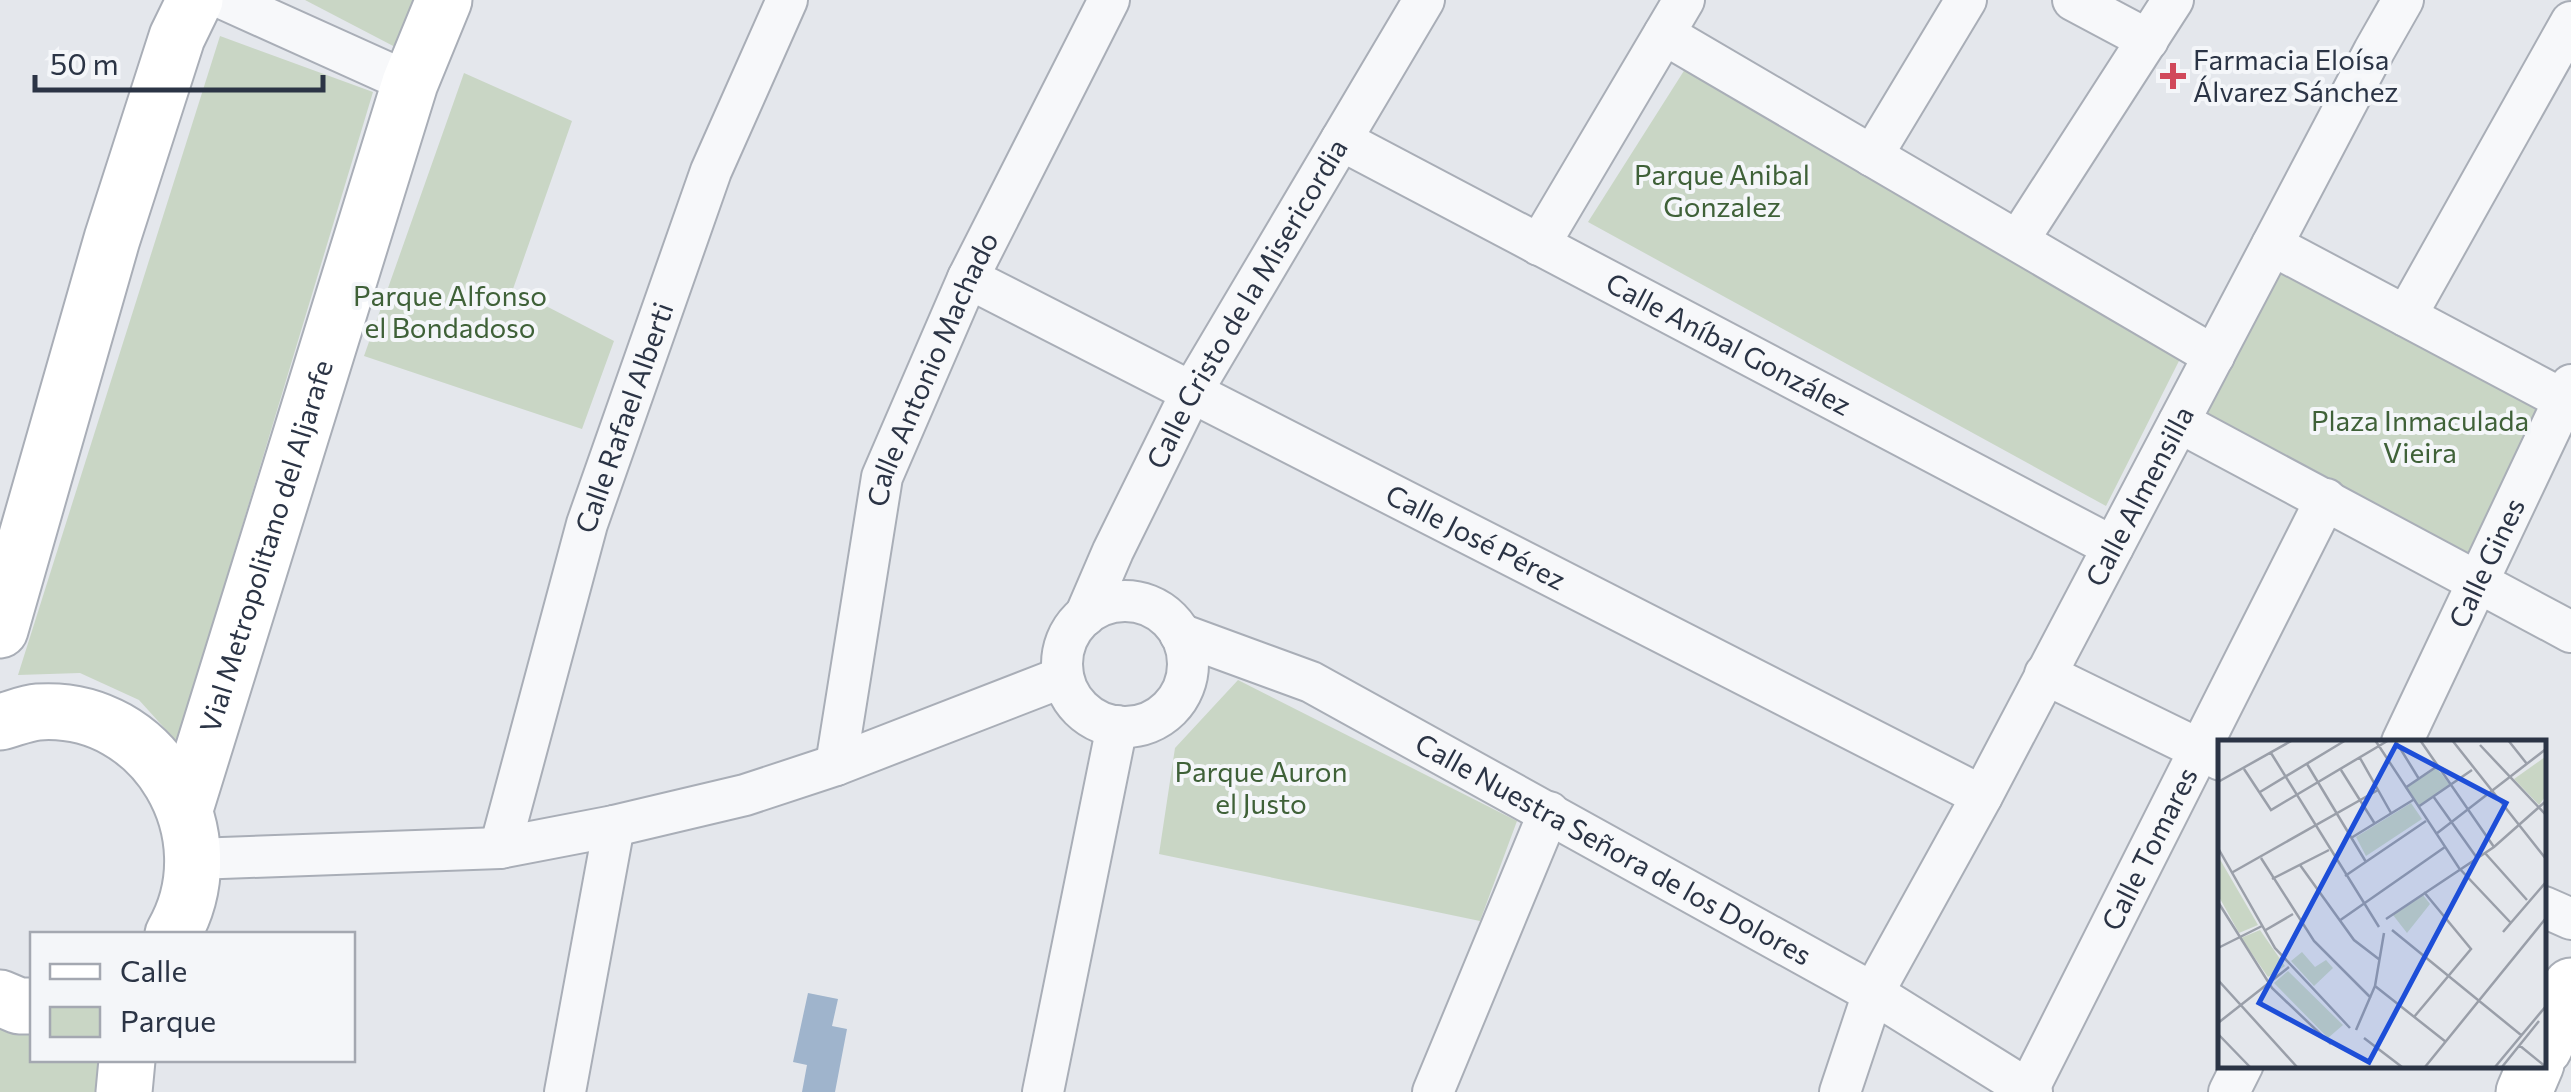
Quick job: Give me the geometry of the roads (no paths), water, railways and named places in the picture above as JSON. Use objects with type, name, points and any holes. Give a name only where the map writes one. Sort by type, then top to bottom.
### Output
[{"type":"main road","points":[[0,630],[112,239],[177,37],[195,0]]},
{"type":"main road","name":"Vial Metropolitano del Aljarafe","points":[[174,932],[186,911],[190,834],[410,83],[444,0]]},
{"type":"main road","points":[[0,722],[38,712],[90,718],[126,734],[164,770],[190,834]]},
{"type":"main road","points":[[2546,1043],[2571,986]]},
{"type":"main road","points":[[0,998],[30,1006]]},
{"type":"main road","points":[[124,1092],[127,1062]]},
{"type":"main road","points":[[2524,1092],[2535,1067]]},
{"type":"street","points":[[226,0],[410,83]]},
{"type":"street","name":"Calle Rafael Alberti","points":[[500,848],[586,524],[712,171],[787,0]]},
{"type":"street","name":"Calle Antonio Machado","points":[[836,764],[882,477],[968,278],[1109,0]]},
{"type":"street","name":"Calle Cristo de la Misericordia","points":[[1085,616],[1191,393],[1424,0]]},
{"type":"street","points":[[1872,156],[1966,0]]},
{"type":"street","points":[[2073,0],[2148,40]]},
{"type":"street","points":[[2018,239],[2173,0]]},
{"type":"street","name":"Calle Almensilla","points":[[1840,1092],[1873,993],[1982,796],[2404,0]]},
{"type":"street","points":[[1539,246],[1674,17],[1872,156],[2214,356]]},
{"type":"street","points":[[2406,316],[2571,22]]},
{"type":"street","name":"Calle Aníbal González","points":[[1341,140],[2113,548]]},
{"type":"street","points":[[2272,245],[2406,316],[2567,392]]},
{"type":"street","name":"Calle José Pérez","points":[[968,278],[1982,796]]},
{"type":"street","name":"Calle Gines","points":[[2403,740],[2567,392]]},
{"type":"street","points":[[2179,422],[2571,632]]},
{"type":"street","name":"Calle Tomares","points":[[2030,1091],[2210,755],[2326,499]]},
{"type":"street","points":[[1116,602],[1137,602],[1156,610],[1180,634],[1188,659],[1186,680],[1178,700],[1163,715],[1144,725],[1102,724],[1084,713],[1070,696],[1063,677],[1062,656],[1068,636],[1085,616],[1116,602]]},
{"type":"street","name":"Calle Nuestra Señora de los Dolores","points":[[1180,634],[1312,682],[1873,993],[2030,1091]]},
{"type":"street","points":[[2045,674],[2210,755]]},
{"type":"street","points":[[190,834],[500,848],[746,796],[1063,677]]},
{"type":"street","points":[[1043,1092],[1117,726]]},
{"type":"street","points":[[1433,1092],[1549,812]]},
{"type":"street","points":[[565,1092],[614,826]]},
{"type":"street","points":[[2546,908],[2571,919]]},
{"type":"street","points":[[2229,1092],[2241,1067]]},
{"type":"water","points":[[808,993],[838,999],[832,1026],[847,1029],[835,1092],[802,1092],[807,1065],[793,1062]]},
{"type":"place","name":"Farmacia Eloísa Álvarez Sánchez","points":[[2173,76]]},
{"type":"park label","name":"Parque Anibal Gonzalez","points":[[1722,191]]},
{"type":"park label","name":"Parque Alfonso el Bondadoso","points":[[450,312]]},
{"type":"park label","name":"Plaza Inmaculada Vieira","points":[[2420,437]]},
{"type":"park label","name":"Parque Auron el Justo","points":[[1261,788]]}]
